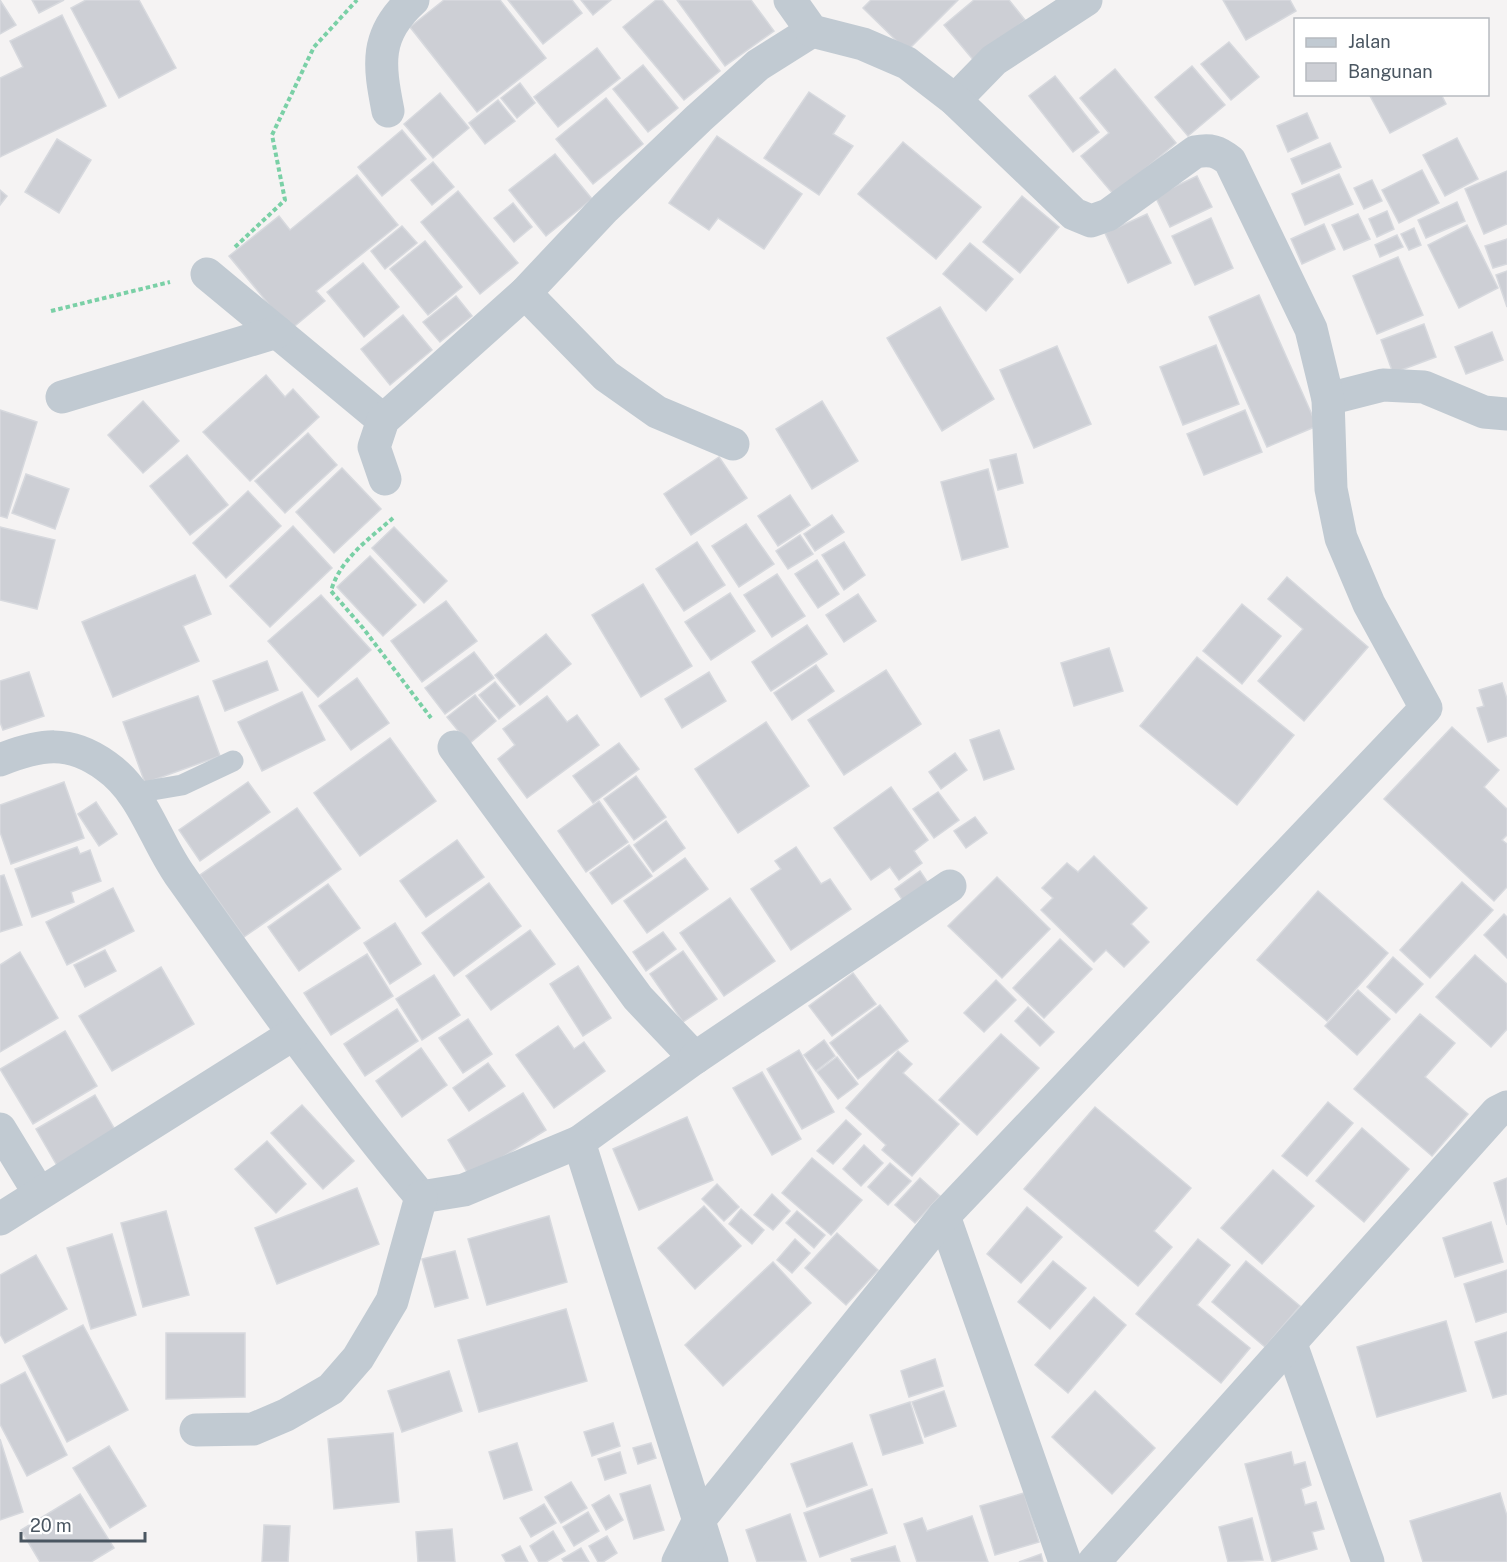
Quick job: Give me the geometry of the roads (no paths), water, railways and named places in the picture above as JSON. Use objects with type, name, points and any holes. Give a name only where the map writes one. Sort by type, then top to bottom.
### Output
[{"type":"street","points":[[388,111],[380,69],[384,41],[402,9],[413,0]]},
{"type":"street","points":[[678,1562],[699,1520],[944,1216],[1426,708],[1369,604],[1341,538],[1331,489],[1328,399],[1311,328],[1230,161],[1219,153],[1209,150],[1195,152],[1108,215],[1091,221],[1074,214],[956,100],[907,63],[863,44],[812,31],[790,0]]},
{"type":"street","points":[[956,100],[994,60],[1086,0]]},
{"type":"street","points":[[385,479],[374,447],[382,420],[525,293],[605,208],[707,111],[758,65],[812,31]]},
{"type":"street","points":[[207,274],[382,420]]},
{"type":"street","points":[[525,293],[606,376],[657,412],[733,444]]},
{"type":"street","points":[[62,397],[277,332]]},
{"type":"street","points":[[1328,399],[1383,384],[1424,387],[1484,412],[1507,414]]},
{"type":"street","points":[[0,760],[32,748],[73,747],[107,766],[135,793],[165,854],[292,1035],[349,1111],[421,1197]]},
{"type":"street","points":[[454,747],[638,998],[695,1058]]},
{"type":"street","points":[[421,1197],[464,1190],[579,1142],[695,1058],[950,886]]},
{"type":"street","points":[[0,1219],[292,1035]]},
{"type":"street","points":[[1094,1562],[1497,1112],[1507,1107]]},
{"type":"street","points":[[0,1129],[39,1194]]},
{"type":"street","points":[[579,1142],[712,1562]]},
{"type":"street","points":[[196,1430],[253,1429],[286,1415],[331,1389],[358,1358],[392,1302],[421,1197]]},
{"type":"street","points":[[944,1216],[1065,1562]]},
{"type":"street","points":[[1291,1344],[1368,1562]]},
{"type":"lane","points":[[135,793],[182,785],[233,761]]}]
